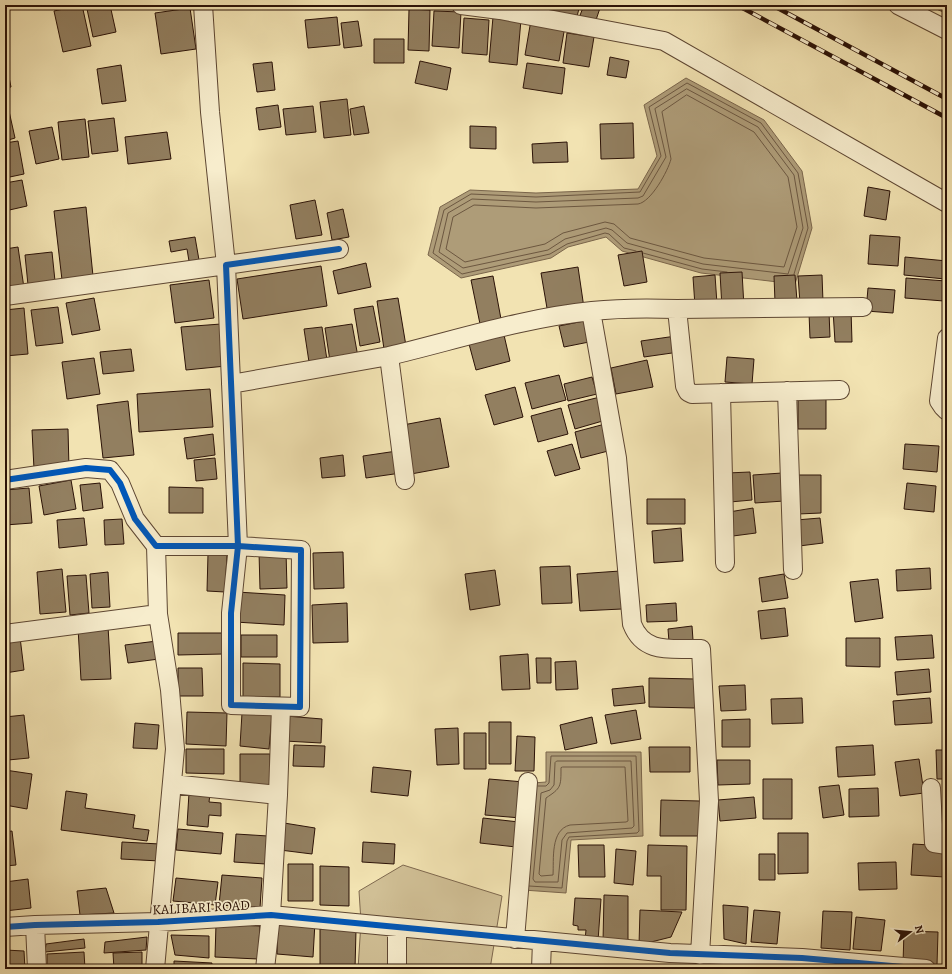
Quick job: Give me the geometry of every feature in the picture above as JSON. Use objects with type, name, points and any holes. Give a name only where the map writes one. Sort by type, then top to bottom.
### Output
[{"type":"street","points":[[156,546],[238,546],[298,549],[302,553],[300,707],[231,705],[231,613],[238,546],[226,265],[210,112],[203,5]]},
{"type":"street","points":[[461,5],[500,10],[664,41],[947,203]]},
{"type":"street","points":[[898,5],[947,30]]},
{"type":"street","points":[[5,296],[339,249]]},
{"type":"street","points":[[231,384],[389,356],[542,319],[591,311],[642,308],[863,307]]},
{"type":"street","points":[[677,309],[686,389],[692,394],[840,390]]},
{"type":"street","points":[[591,311],[618,458],[632,624],[636,634],[643,642],[653,647],[701,649],[709,801],[700,955]]},
{"type":"street","points":[[947,338],[939,401],[943,408],[947,411]]},
{"type":"street","points":[[389,356],[405,480]]},
{"type":"street","points":[[787,391],[793,570]]},
{"type":"street","points":[[721,393],[725,563]]},
{"type":"street","points":[[5,480],[86,468],[110,470],[120,483],[135,519],[156,546],[158,614],[170,690],[175,749],[158,922],[155,969]]},
{"type":"street","points":[[5,634],[158,614]]},
{"type":"street","points":[[265,969],[271,915],[278,795],[281,707]]},
{"type":"street","points":[[515,939],[528,782]]},
{"type":"street","points":[[172,784],[278,795]]},
{"type":"street","points":[[931,788],[934,843],[947,844]]},
{"type":"street","name":"KALIBARI ROAD","points":[[5,927],[158,922],[271,915],[542,941],[669,961],[700,955],[802,964],[926,969]]},
{"type":"street","points":[[35,925],[37,969]]},
{"type":"street","points":[[397,928],[397,969]]},
{"type":"street","points":[[541,969],[542,941]]},
{"type":"shaded area","points":[[403,865],[502,896],[490,969],[358,969],[361,922],[359,891]]},
{"type":"water","points":[[928,5],[947,5],[947,14]]},
{"type":"water","points":[[686,78],[764,120],[802,171],[812,228],[795,284],[701,273],[622,251],[606,237],[568,247],[551,258],[461,278],[428,255],[440,207],[470,190],[536,193],[638,189],[657,156],[644,105]]},
{"type":"water","points":[[546,752],[641,752],[643,836],[571,840],[566,893],[523,890],[533,783],[546,782]]},
{"type":"building","points":[[82,5],[91,46],[63,52],[54,11]]},
{"type":"building","points":[[110,5],[116,32],[93,37],[87,9]]},
{"type":"building","points":[[541,5],[580,5],[576,20],[540,9]]},
{"type":"building","points":[[584,5],[601,5],[595,23],[579,18]]},
{"type":"building","points":[[190,8],[196,49],[161,54],[155,13]]},
{"type":"building","points":[[409,9],[430,10],[429,51],[408,50]]},
{"type":"building","points":[[434,11],[461,12],[459,48],[432,46]]},
{"type":"building","points":[[337,17],[340,45],[308,48],[305,20]]},
{"type":"building","points":[[493,17],[521,20],[517,65],[489,62]]},
{"type":"building","points":[[464,18],[489,20],[487,55],[462,53]]},
{"type":"building","points":[[531,20],[565,26],[559,61],[525,55]]},
{"type":"building","points":[[358,21],[362,46],[344,48],[341,23]]},
{"type":"building","points":[[567,33],[594,37],[589,67],[563,63]]},
{"type":"building","points":[[374,39],[404,39],[404,63],[374,63]]},
{"type":"building","points":[[5,57],[11,87],[5,88]]},
{"type":"building","points":[[610,57],[629,61],[626,78],[607,75]]},
{"type":"building","points":[[420,61],[451,68],[447,90],[415,83]]},
{"type":"building","points":[[272,62],[275,90],[257,92],[253,64]]},
{"type":"building","points":[[527,63],[565,68],[562,94],[523,88]]},
{"type":"building","points":[[121,65],[126,101],[102,104],[97,69]]},
{"type":"building","points":[[347,99],[351,135],[324,138],[320,102]]},
{"type":"building","points":[[278,105],[281,127],[259,130],[256,108]]},
{"type":"building","points":[[313,106],[316,132],[286,135],[283,109]]},
{"type":"building","points":[[364,106],[369,133],[354,135],[350,109]]},
{"type":"building","points":[[9,111],[15,138],[5,141],[5,112]]},
{"type":"building","points":[[114,118],[118,151],[92,154],[88,121]]},
{"type":"building","points":[[85,119],[89,157],[62,160],[58,122]]},
{"type":"building","points":[[633,123],[634,158],[601,159],[600,124]]},
{"type":"building","points":[[470,126],[496,127],[496,149],[470,148]]},
{"type":"building","points":[[52,127],[59,159],[36,164],[29,131]]},
{"type":"building","points":[[167,132],[171,159],[128,164],[125,137]]},
{"type":"building","points":[[18,141],[24,174],[5,178],[5,143]]},
{"type":"building","points":[[567,142],[568,162],[533,163],[532,144]]},
{"type":"building","points":[[22,180],[27,206],[5,211],[5,183]]},
{"type":"building","points":[[868,187],[890,191],[886,220],[864,216]]},
{"type":"building","points":[[315,200],[322,235],[296,239],[290,205]]},
{"type":"building","points":[[86,207],[93,276],[62,280],[54,211]]},
{"type":"building","points":[[343,209],[349,237],[332,240],[327,213]]},
{"type":"building","points":[[870,235],[900,237],[898,266],[868,264]]},
{"type":"building","points":[[195,237],[199,260],[189,261],[187,249],[171,252],[169,241]]},
{"type":"building","points":[[18,247],[24,288],[5,291],[5,249]]},
{"type":"building","points":[[642,251],[647,282],[624,286],[618,255]]},
{"type":"building","points":[[52,252],[55,281],[28,285],[25,255]]},
{"type":"building","points":[[905,257],[947,261],[945,279],[904,275]]},
{"type":"building","points":[[366,263],[371,287],[338,294],[333,271]]},
{"type":"building","points":[[321,266],[327,306],[243,319],[237,279]]},
{"type":"building","points":[[578,267],[584,308],[548,314],[541,273]]},
{"type":"building","points":[[742,272],[744,307],[722,308],[720,273]]},
{"type":"building","points":[[715,275],[717,304],[695,306],[693,277]]},
{"type":"building","points":[[795,275],[797,301],[775,302],[774,276]]},
{"type":"building","points":[[822,275],[823,302],[800,303],[798,276]]},
{"type":"building","points":[[493,276],[501,319],[480,324],[471,280]]},
{"type":"building","points":[[906,278],[946,281],[944,301],[905,298]]},
{"type":"building","points":[[209,280],[214,318],[175,323],[170,285]]},
{"type":"building","points":[[868,288],[895,290],[893,313],[866,311]]},
{"type":"building","points":[[94,298],[100,330],[72,335],[66,303]]},
{"type":"building","points":[[398,298],[406,346],[384,349],[377,301]]},
{"type":"building","points":[[373,306],[380,342],[360,346],[354,309]]},
{"type":"building","points":[[58,307],[63,343],[36,346],[31,310]]},
{"type":"building","points":[[24,308],[28,354],[5,356],[5,310]]},
{"type":"building","points":[[833,310],[851,310],[852,342],[835,342]]},
{"type":"building","points":[[829,312],[830,337],[810,338],[809,313]]},
{"type":"building","points":[[584,321],[589,342],[564,347],[559,326]]},
{"type":"building","points":[[221,324],[226,366],[186,370],[181,327]]},
{"type":"building","points":[[352,324],[358,357],[330,361],[325,328]]},
{"type":"building","points":[[322,327],[327,360],[309,362],[304,329]]},
{"type":"building","points":[[504,335],[510,361],[476,370],[469,344]]},
{"type":"building","points":[[676,336],[679,352],[644,357],[641,341]]},
{"type":"building","points":[[131,349],[134,371],[103,374],[100,352]]},
{"type":"building","points":[[727,357],[754,359],[752,384],[725,382]]},
{"type":"building","points":[[94,358],[100,394],[67,399],[62,362]]},
{"type":"building","points":[[647,360],[653,387],[616,394],[611,368]]},
{"type":"building","points":[[559,375],[566,400],[532,409],[525,383]]},
{"type":"building","points":[[592,377],[597,394],[568,401],[564,384]]},
{"type":"building","points":[[515,387],[523,417],[494,425],[485,395]]},
{"type":"building","points":[[210,389],[213,427],[139,432],[137,394]]},
{"type":"building","points":[[798,395],[826,395],[826,429],[798,429]]},
{"type":"building","points":[[600,397],[606,420],[575,429],[568,405]]},
{"type":"building","points":[[128,401],[134,455],[103,458],[97,405]]},
{"type":"building","points":[[561,408],[568,434],[538,442],[531,416]]},
{"type":"building","points":[[440,418],[449,467],[411,474],[403,425]]},
{"type":"building","points":[[605,424],[612,450],[581,458],[575,432]]},
{"type":"building","points":[[68,429],[69,468],[34,469],[32,430]]},
{"type":"building","points":[[213,434],[215,455],[187,459],[184,438]]},
{"type":"building","points":[[572,444],[580,469],[555,476],[547,451]]},
{"type":"building","points":[[905,444],[939,446],[937,472],[903,469]]},
{"type":"building","points":[[397,451],[401,473],[366,478],[363,456]]},
{"type":"building","points":[[343,455],[345,476],[322,478],[320,458]]},
{"type":"building","points":[[215,458],[217,479],[196,481],[194,460]]},
{"type":"building","points":[[750,472],[752,500],[730,502],[727,473]]},
{"type":"building","points":[[782,473],[784,501],[755,503],[753,475]]},
{"type":"building","points":[[797,475],[821,475],[821,513],[798,514]]},
{"type":"building","points":[[71,480],[76,509],[44,515],[39,486]]},
{"type":"building","points":[[100,483],[103,508],[83,511],[80,485]]},
{"type":"building","points":[[907,483],[936,486],[934,512],[904,509]]},
{"type":"building","points":[[169,487],[203,488],[203,513],[169,513]]},
{"type":"building","points":[[29,488],[32,523],[5,525],[5,490]]},
{"type":"building","points":[[647,499],[685,499],[685,524],[647,524]]},
{"type":"building","points":[[753,508],[756,533],[733,536],[729,512]]},
{"type":"building","points":[[84,518],[87,545],[59,548],[57,520]]},
{"type":"building","points":[[820,518],[823,543],[799,546],[796,520]]},
{"type":"building","points":[[122,519],[124,544],[105,545],[104,520]]},
{"type":"building","points":[[681,528],[683,561],[654,563],[652,531]]},
{"type":"building","points":[[286,551],[287,588],[260,589],[259,552]]},
{"type":"building","points":[[343,552],[344,588],[314,589],[313,553]]},
{"type":"building","points":[[208,554],[227,555],[225,592],[207,591]]},
{"type":"building","points":[[570,566],[572,603],[542,604],[540,567]]},
{"type":"building","points":[[930,568],[931,589],[897,591],[896,570]]},
{"type":"building","points":[[62,569],[66,612],[40,614],[37,572]]},
{"type":"building","points":[[495,570],[500,605],[470,610],[465,574]]},
{"type":"building","points":[[620,571],[622,609],[580,611],[577,574]]},
{"type":"building","points":[[108,572],[110,607],[92,608],[90,574]]},
{"type":"building","points":[[784,574],[788,598],[762,602],[759,578]]},
{"type":"building","points":[[86,575],[89,613],[70,615],[67,576]]},
{"type":"building","points":[[878,579],[883,618],[855,622],[850,582]]},
{"type":"building","points":[[237,592],[285,595],[284,625],[235,622]]},
{"type":"building","points":[[347,603],[348,642],[313,643],[312,605]]},
{"type":"building","points":[[676,603],[677,621],[647,622],[646,605]]},
{"type":"building","points":[[785,608],[788,636],[761,639],[758,611]]},
{"type":"building","points":[[108,626],[111,679],[81,680],[78,628]]},
{"type":"building","points":[[692,626],[693,640],[669,642],[668,629]]},
{"type":"building","points":[[178,633],[223,633],[223,654],[178,655]]},
{"type":"building","points":[[241,635],[277,635],[277,657],[241,657]]},
{"type":"building","points":[[932,635],[934,658],[897,660],[895,637]]},
{"type":"building","points":[[20,637],[24,670],[5,673],[5,639]]},
{"type":"building","points":[[846,638],[880,638],[880,667],[846,666]]},
{"type":"building","points":[[157,641],[159,659],[128,663],[125,645]]},
{"type":"building","points":[[528,654],[530,689],[502,690],[500,656]]},
{"type":"building","points":[[536,658],[551,658],[551,683],[537,683]]},
{"type":"building","points":[[576,661],[578,689],[556,690],[555,662]]},
{"type":"building","points":[[243,663],[280,664],[280,697],[243,697]]},
{"type":"building","points":[[178,668],[202,668],[203,696],[178,696]]},
{"type":"building","points":[[929,669],[931,692],[897,695],[895,672]]},
{"type":"building","points":[[649,678],[695,679],[695,708],[649,707]]},
{"type":"building","points":[[745,685],[746,710],[721,711],[719,686]]},
{"type":"building","points":[[643,686],[645,703],[614,706],[612,689]]},
{"type":"building","points":[[802,698],[803,723],[772,724],[771,699]]},
{"type":"building","points":[[930,698],[932,723],[895,725],[893,701]]},
{"type":"building","points":[[636,710],[641,739],[611,744],[605,715]]},
{"type":"building","points":[[187,712],[227,713],[226,746],[186,744]]},
{"type":"building","points":[[242,713],[272,715],[269,749],[240,746]]},
{"type":"building","points":[[24,715],[29,758],[8,760],[5,737],[5,717]]},
{"type":"building","points":[[286,716],[322,719],[321,743],[285,741]]},
{"type":"building","points":[[592,717],[597,743],[565,750],[560,725]]},
{"type":"building","points":[[750,719],[750,747],[722,747],[722,720]]},
{"type":"building","points":[[489,722],[511,722],[511,764],[489,764]]},
{"type":"building","points":[[135,723],[159,725],[157,749],[133,748]]},
{"type":"building","points":[[458,728],[459,764],[437,765],[435,729]]},
{"type":"building","points":[[464,733],[486,733],[486,769],[464,769]]},
{"type":"building","points":[[517,736],[535,737],[534,771],[515,771]]},
{"type":"building","points":[[294,745],[325,746],[324,767],[293,766]]},
{"type":"building","points":[[873,745],[875,775],[838,777],[836,747]]},
{"type":"building","points":[[649,747],[690,747],[690,772],[650,772]]},
{"type":"building","points":[[186,749],[224,749],[224,774],[186,773]]},
{"type":"building","points":[[936,750],[947,750],[947,779],[937,779]]},
{"type":"building","points":[[240,754],[270,754],[270,787],[240,786]]},
{"type":"building","points":[[919,759],[924,793],[900,796],[895,762]]},
{"type":"building","points":[[717,760],[750,760],[750,784],[718,785]]},
{"type":"building","points":[[373,767],[411,771],[408,796],[371,792]]},
{"type":"building","points":[[5,770],[32,774],[27,809],[5,805]]},
{"type":"building","points":[[489,779],[524,782],[521,818],[485,815]]},
{"type":"building","points":[[763,779],[792,779],[792,819],[763,819]]},
{"type":"building","points":[[943,784],[947,784],[947,834],[943,834]]},
{"type":"building","points":[[839,785],[844,815],[823,818],[819,787]]},
{"type":"building","points":[[878,788],[879,816],[849,817],[849,789]]},
{"type":"building","points":[[66,791],[87,794],[85,808],[135,815],[133,828],[149,830],[147,841],[61,830]]},
{"type":"building","points":[[189,793],[210,794],[209,802],[221,803],[221,816],[209,815],[208,827],[187,825]]},
{"type":"building","points":[[754,797],[756,818],[720,821],[718,800]]},
{"type":"building","points":[[661,800],[700,801],[699,836],[660,836]]},
{"type":"building","points":[[483,818],[519,822],[516,847],[480,843]]},
{"type":"building","points":[[284,823],[315,828],[312,854],[280,850]]},
{"type":"building","points":[[178,829],[223,833],[221,854],[176,850]]},
{"type":"building","points":[[12,831],[16,865],[5,866],[5,832]]},
{"type":"building","points":[[778,833],[808,833],[808,873],[778,874]]},
{"type":"building","points":[[236,834],[268,836],[266,864],[234,862]]},
{"type":"building","points":[[122,842],[160,844],[160,861],[121,859]]},
{"type":"building","points":[[363,842],[395,844],[394,864],[362,862]]},
{"type":"building","points":[[913,844],[947,846],[945,877],[911,875]]},
{"type":"building","points":[[578,845],[604,845],[605,877],[579,877]]},
{"type":"building","points":[[648,845],[687,846],[686,910],[661,910],[661,876],[647,876]]},
{"type":"building","points":[[616,849],[636,851],[633,885],[614,883]]},
{"type":"building","points":[[759,854],[775,854],[775,880],[759,880]]},
{"type":"building","points":[[896,862],[897,889],[859,890],[858,863]]},
{"type":"building","points":[[288,864],[313,864],[313,901],[288,901]]},
{"type":"building","points":[[320,866],[349,867],[349,906],[320,905]]},
{"type":"building","points":[[222,875],[262,878],[260,908],[219,905]]},
{"type":"building","points":[[176,878],[218,882],[215,905],[173,901]]},
{"type":"building","points":[[28,879],[31,908],[5,911],[5,882]]},
{"type":"building","points":[[106,888],[114,913],[80,915],[77,891]]},
{"type":"building","points":[[604,895],[628,896],[628,942],[603,942]]},
{"type":"building","points":[[575,898],[601,899],[598,941],[585,940],[586,930],[578,930],[578,926],[573,925]]},
{"type":"building","points":[[723,905],[748,907],[746,944],[724,939]]},
{"type":"building","points":[[640,910],[682,912],[671,937],[639,945]]},
{"type":"building","points":[[754,910],[780,912],[777,944],[751,942]]},
{"type":"building","points":[[823,911],[852,912],[850,950],[821,948]]},
{"type":"building","points":[[856,917],[885,920],[881,951],[853,949]]},
{"type":"building","points":[[278,919],[315,922],[313,957],[277,954]]},
{"type":"building","points":[[216,924],[260,926],[258,959],[215,957]]},
{"type":"building","points":[[320,929],[356,930],[355,969],[320,969]]},
{"type":"building","points":[[904,931],[938,932],[937,965],[903,964]]},
{"type":"building","points":[[171,935],[209,936],[209,958],[175,955]]},
{"type":"building","points":[[147,937],[146,950],[104,953],[105,942]]},
{"type":"building","points":[[84,939],[85,948],[45,952],[46,944]]},
{"type":"building","points":[[5,950],[24,951],[25,969],[5,969]]},
{"type":"building","points":[[84,952],[85,969],[47,969],[47,954]]},
{"type":"building","points":[[142,952],[142,969],[114,969],[113,953]]},
{"type":"building","points":[[174,961],[212,963],[211,969],[174,969]]},
{"type":"building","points":[[276,965],[304,967],[304,969],[276,969]]},
{"type":"railway","points":[[737,5],[947,118]]},
{"type":"railway","points":[[772,5],[947,99]]},
{"type":"cycle path","points":[[5,480],[86,468],[110,470],[120,483],[135,519],[156,546],[238,546],[301,550],[300,707],[231,705],[231,613],[238,546],[226,265],[339,249]]},
{"type":"cycle path","points":[[5,927],[158,922],[271,915],[670,953],[802,958],[926,969]]}]
